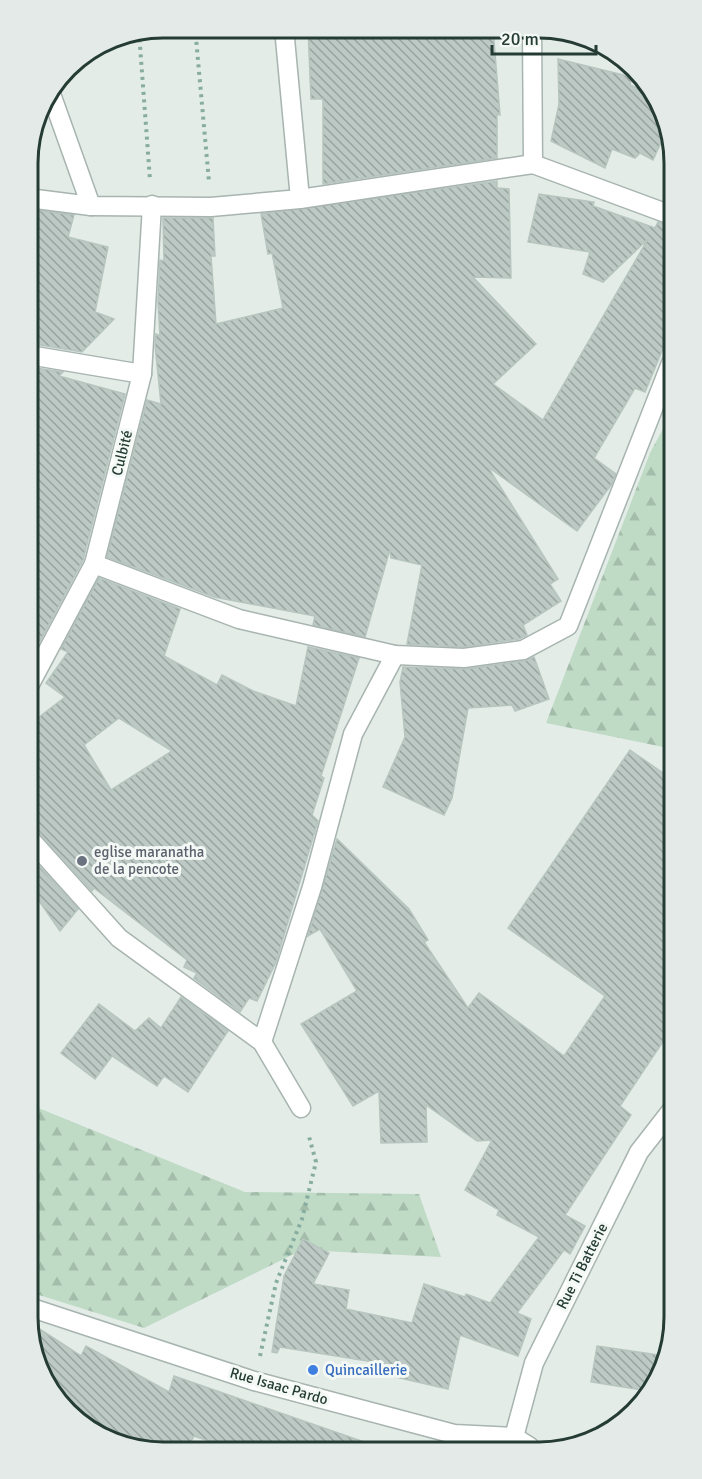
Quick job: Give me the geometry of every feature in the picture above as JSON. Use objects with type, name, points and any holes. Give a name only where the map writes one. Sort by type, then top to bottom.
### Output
[{"type":"street","points":[[285,38],[300,198]]},
{"type":"street","points":[[532,38],[533,164]]},
{"type":"street","points":[[54,101],[91,206]]},
{"type":"street","points":[[38,199],[91,206],[212,207],[300,198],[533,164],[664,212]]},
{"type":"street","name":"Culbité","points":[[38,669],[94,564],[142,374],[152,205]]},
{"type":"street","points":[[38,357],[142,374]]},
{"type":"street","points":[[94,564],[239,619],[395,655],[464,658],[523,650],[568,626],[664,381]]},
{"type":"street","points":[[262,1042],[312,887],[352,734],[395,655]]},
{"type":"street","points":[[38,848],[118,938],[262,1042],[302,1108]]},
{"type":"street","name":"Rue Ti Batterie","points":[[514,1437],[534,1363],[639,1152],[664,1120]]},
{"type":"street","name":"Rue Isaac Pardo","points":[[38,1310],[254,1381],[451,1441],[514,1437]]},
{"type":"street","points":[[514,1437],[521,1442]]},
{"type":"path","points":[[196,38],[212,207]]},
{"type":"path","points":[[140,40],[152,205]]},
{"type":"path","points":[[254,1381],[276,1283],[302,1219],[316,1162],[302,1108]]},
{"type":"green space","points":[[664,427],[664,747],[546,723],[650,453]]},
{"type":"green space","points":[[38,1108],[245,1192],[419,1194],[441,1257],[302,1250],[144,1328],[38,1295]]},
{"type":"building","points":[[308,38],[494,38],[500,115],[497,114],[497,158],[323,184],[323,99],[311,99]]},
{"type":"building","points":[[558,59],[630,77],[630,85],[640,89],[648,100],[660,130],[662,141],[653,160],[640,153],[635,158],[612,149],[605,168],[551,141],[559,104]]},
{"type":"building","points":[[497,181],[497,188],[509,189],[511,278],[473,277],[536,344],[493,384],[543,420],[648,239],[603,282],[583,274],[590,252],[528,242],[539,194],[594,202],[593,206],[655,228],[658,222],[664,224],[664,346],[645,392],[635,388],[594,458],[616,474],[611,485],[577,531],[488,467],[558,579],[550,584],[561,601],[523,625],[527,635],[519,639],[463,647],[407,644],[422,565],[391,558],[390,549],[365,637],[313,625],[315,616],[214,597],[107,557],[147,400],[161,404],[155,345],[156,334],[160,336],[158,302],[160,260],[164,261],[163,218],[213,218],[215,256],[211,256],[216,324],[283,308],[272,253],[268,254],[261,214]]},
{"type":"building","points":[[38,210],[74,215],[68,237],[108,247],[95,312],[114,319],[82,352],[38,345]]},
{"type":"building","points":[[38,368],[63,372],[59,376],[125,394],[83,560],[40,641],[38,640]]},
{"type":"building","points":[[99,578],[180,609],[164,656],[217,685],[222,675],[253,691],[296,706],[308,647],[359,658],[321,776],[324,778],[312,815],[318,821],[276,962],[257,1001],[249,998],[240,1012],[194,978],[197,973],[184,967],[187,960],[94,888],[92,891],[38,831],[38,718],[65,697],[46,683],[68,652],[61,649]],"holes":[[[119,718],[172,751],[111,790],[84,745]]]},
{"type":"building","points":[[534,657],[549,699],[515,711],[512,705],[468,708],[452,798],[444,815],[383,787],[405,737],[400,682],[403,667],[465,669],[525,661]]},
{"type":"building","points":[[630,750],[664,774],[664,1040],[620,1106],[631,1115],[565,1215],[585,1226],[570,1254],[564,1250],[517,1313],[531,1319],[518,1356],[460,1335],[448,1389],[378,1373],[380,1363],[280,1347],[277,1353],[272,1352],[284,1276],[303,1239],[329,1253],[313,1284],[349,1290],[346,1309],[412,1323],[424,1284],[465,1297],[466,1294],[490,1303],[539,1237],[497,1215],[499,1210],[465,1190],[492,1140],[477,1141],[426,1105],[427,1142],[381,1143],[379,1091],[353,1106],[301,1024],[357,991],[320,929],[308,936],[337,839],[409,909],[428,940],[424,942],[468,1008],[479,993],[564,1056],[605,996],[508,928]]},
{"type":"building","points":[[38,865],[78,909],[60,931],[38,899]]},
{"type":"building","points":[[181,997],[228,1031],[188,1092],[164,1076],[157,1086],[112,1056],[95,1079],[61,1053],[99,1004],[135,1031],[149,1018],[161,1028]]},
{"type":"building","points":[[39,1328],[81,1356],[86,1346],[169,1392],[174,1376],[364,1442],[212,1442],[194,1436],[191,1442],[138,1439],[107,1429],[93,1420],[69,1399],[54,1379],[42,1349]]},
{"type":"building","points":[[597,1346],[658,1355],[648,1379],[640,1390],[591,1382]]},
{"type":"place","name":"eglise maranatha de la pencote","points":[[82,861]]},
{"type":"place","name":"Quincaillerie","points":[[313,1370]]}]
